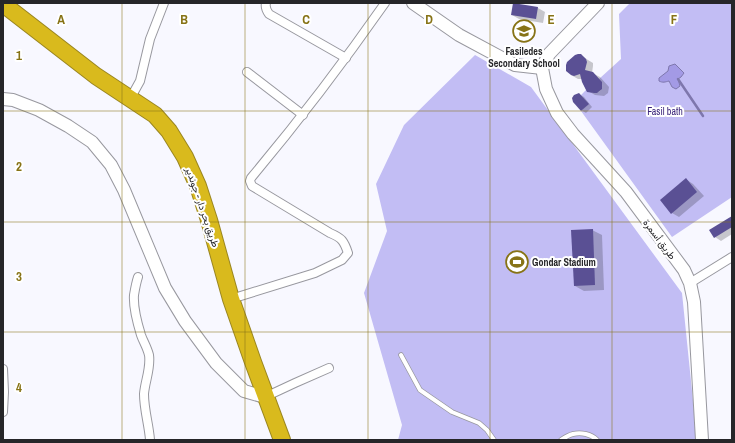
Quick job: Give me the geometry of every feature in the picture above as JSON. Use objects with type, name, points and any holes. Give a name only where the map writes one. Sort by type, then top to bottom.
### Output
[{"type":"highway","name":"طريق بحر دار - جوندير","points":[[3,4],[96,76],[155,115],[169,131],[185,157],[198,186],[210,220],[231,299],[265,397],[282,440]]},
{"type":"street","points":[[130,99],[140,81],[150,39],[164,3]]},
{"type":"street","points":[[266,3],[266,10],[269,14],[346,58]]},
{"type":"street","points":[[231,299],[315,273],[342,260],[348,253],[343,241],[337,236],[252,186],[251,178],[303,115],[385,3]]},
{"type":"street","points":[[413,3],[459,35],[515,65],[542,68],[549,54],[598,3]]},
{"type":"street","name":"طريق أسمرة","points":[[542,68],[546,89],[556,114],[626,192],[680,265],[690,283],[694,302],[697,341],[702,440]]},
{"type":"street","points":[[248,72],[303,115]]},
{"type":"street","points":[[3,99],[13,100],[39,110],[68,126],[92,142],[111,165],[124,190],[165,288],[184,321],[216,363],[244,391],[265,397],[329,368]]},
{"type":"street","points":[[690,283],[732,257]]},
{"type":"street","points":[[138,277],[134,296],[135,314],[141,336],[146,344],[149,354],[149,366],[144,392],[145,409],[150,430],[150,440]]},
{"type":"street","points":[[3,369],[3,412]]},
{"type":"lane","points":[[401,356],[420,390],[452,412],[479,423],[487,430],[494,440]]},
{"type":"lane","points":[[561,440],[572,434],[582,434],[594,437],[597,440]]},
{"type":"green space","name":"Fasil bath","points":[[630,3],[732,3],[732,197],[672,237],[581,111],[588,104],[581,95],[587,89],[594,93],[600,91],[602,85],[599,79],[621,59],[619,14]]},
{"type":"green space","name":"Gondar Stadium","points":[[475,55],[531,87],[682,293],[697,440],[398,440],[402,425],[364,293],[387,231],[376,184],[404,125]]},
{"type":"shaded area","points":[[675,64],[684,73],[678,79],[680,86],[676,89],[672,87],[669,81],[659,81],[659,78],[668,71],[669,66]]},
{"type":"building","points":[[513,3],[538,7],[536,19],[511,15]]},
{"type":"building","points":[[578,54],[581,54],[586,59],[587,62],[585,70],[593,72],[602,82],[602,89],[597,93],[587,92],[580,74],[574,76],[566,71],[567,62]]},
{"type":"building","points":[[579,93],[589,104],[581,111],[573,102],[572,98],[574,95]]},
{"type":"building","points":[[686,178],[697,192],[671,214],[660,200]]},
{"type":"building","points":[[732,216],[732,227],[714,238],[709,230]]},
{"type":"building","points":[[593,229],[595,285],[574,286],[571,230]]},
{"type":"waterway","points":[[678,79],[703,116]]},
{"type":"place","name":"Fasiledes Secondary School","points":[[524,31]]},
{"type":"place","name":"Gondar Stadium","points":[[517,262]]}]
